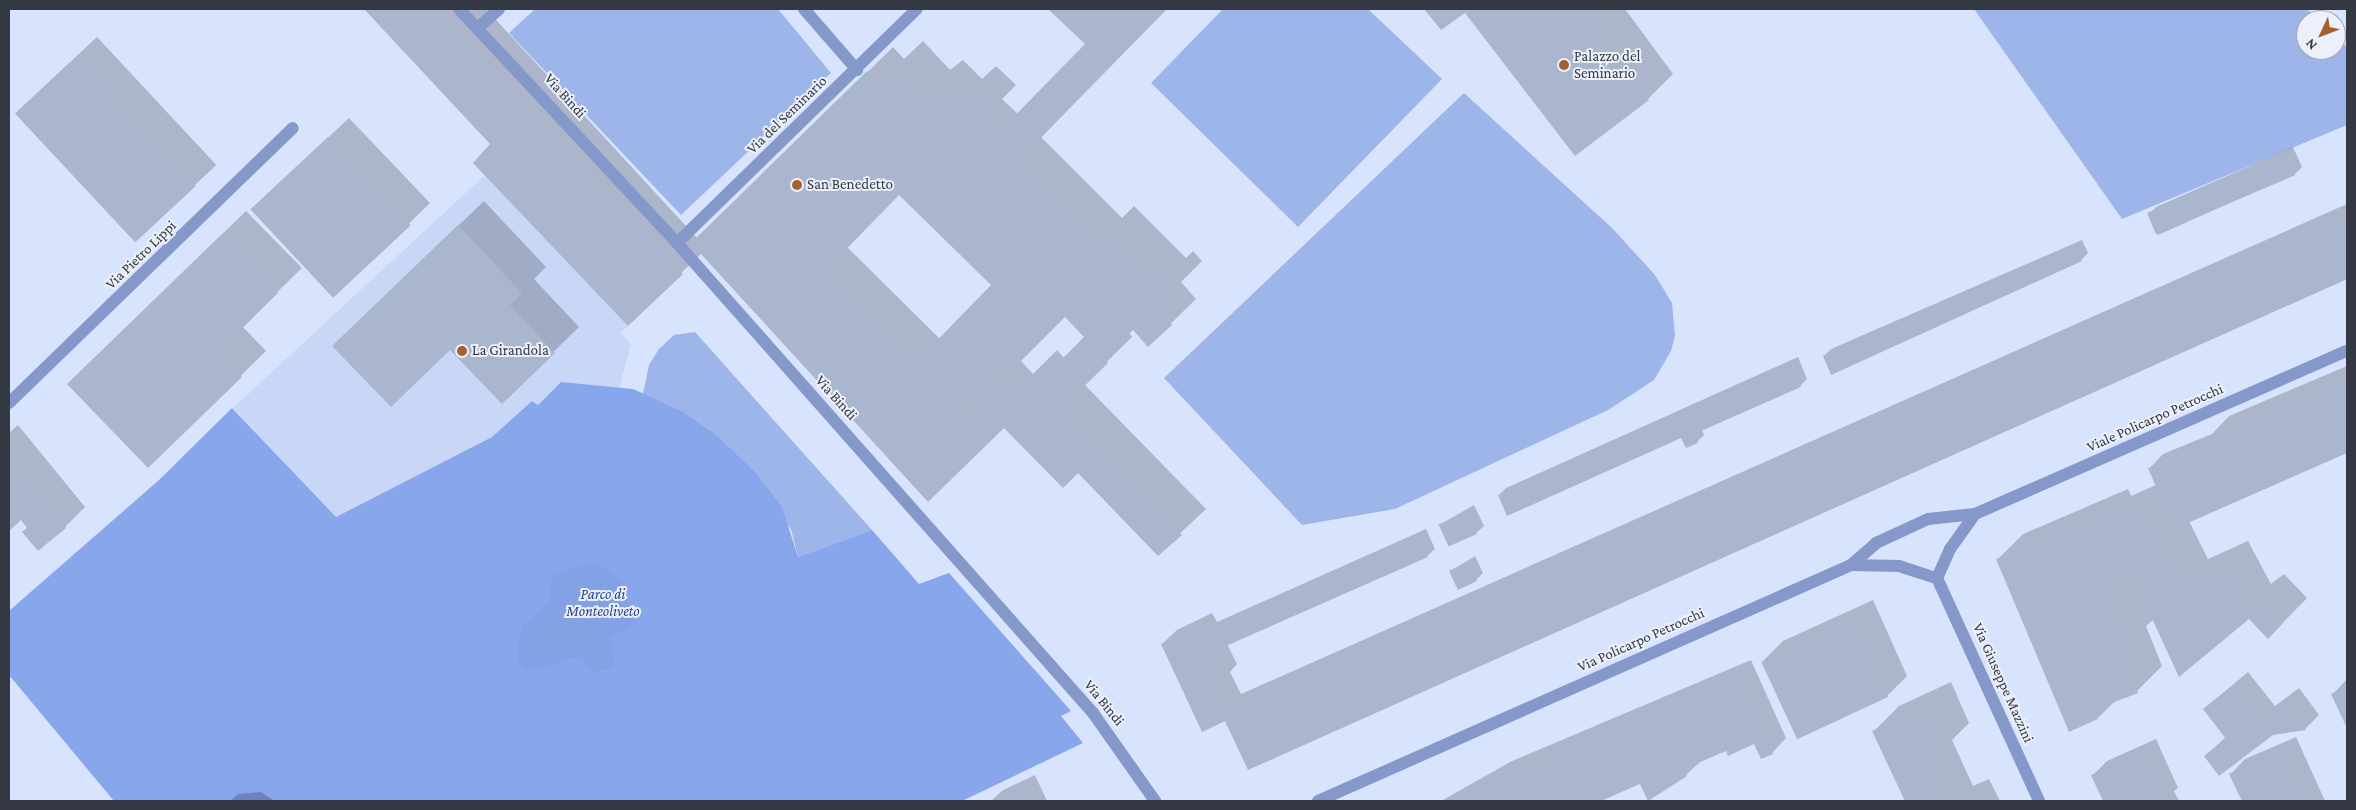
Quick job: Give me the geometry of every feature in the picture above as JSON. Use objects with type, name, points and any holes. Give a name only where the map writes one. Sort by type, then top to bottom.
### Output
[{"type":"street","name":"Via Bindi","points":[[459,9],[480,27],[677,243],[1093,713],[1155,801]]},
{"type":"street","points":[[480,27],[499,9]]},
{"type":"street","points":[[804,9],[857,70]]},
{"type":"street","name":"Via del Seminario","points":[[677,243],[857,70],[917,9]]},
{"type":"street","name":"Via Pietro Lippi","points":[[9,403],[293,128]]},
{"type":"street","name":"Viale Policarpo Petrocchi","points":[[1975,514],[2347,351]]},
{"type":"street","points":[[1851,565],[1899,566],[1937,578],[1950,549],[1975,514]]},
{"type":"street","name":"Via Policarpo Petrocchi","points":[[1318,801],[1851,565],[1876,543],[1928,519],[1975,514]]},
{"type":"street","name":"Via Giuseppe Mazzini","points":[[1937,578],[2039,801]]},
{"type":"shaded area","points":[[535,9],[778,9],[831,73],[681,215],[509,33]]},
{"type":"shaded area","points":[[1223,9],[1368,9],[1442,79],[1298,227],[1151,83]]},
{"type":"shaded area","points":[[1974,9],[2307,9],[2296,10],[2296,60],[2346,60],[2347,47],[2347,125],[2122,219]]},
{"type":"shaded area","points":[[1464,93],[1612,228],[1655,275],[1672,303],[1675,336],[1671,351],[1654,380],[1608,410],[1395,509],[1302,525],[1164,378]]},
{"type":"shaded area","name":"La Girandola","points":[[485,175],[628,326],[621,333],[631,344],[619,388],[561,383],[538,405],[532,401],[492,437],[336,517],[233,408]]},
{"type":"shaded area","points":[[695,332],[872,530],[798,557],[791,529],[715,434],[684,412],[643,394],[649,365],[659,349],[674,335]]},
{"type":"shaded area","points":[[595,562],[620,579],[633,620],[631,627],[611,636],[614,668],[592,672],[582,659],[572,657],[541,669],[525,669],[519,664],[519,637],[524,625],[548,601],[553,578],[563,570]]},
{"type":"green space","name":"Parco di Monteoliveto","points":[[561,382],[633,389],[684,412],[715,434],[755,472],[782,507],[798,557],[872,530],[919,584],[949,573],[1071,711],[1061,716],[1083,743],[962,801],[114,801],[9,675],[9,611],[159,480],[232,408],[336,517],[492,437],[532,401],[538,405]]},
{"type":"building","points":[[364,9],[437,9],[683,274],[628,326],[473,163],[490,144]]},
{"type":"building","points":[[1048,9],[1167,9],[1017,162],[1096,242],[1108,230],[1160,282],[1168,275],[1178,286],[1156,308],[1172,325],[1148,347],[1133,330],[1104,358],[1108,363],[1060,410],[1182,535],[1158,556],[1078,473],[1063,488],[1004,428],[928,502],[691,243],[867,71],[879,83],[897,65],[924,94],[937,84],[956,103],[970,90],[992,111],[978,125],[992,139],[1085,44]],"holes":[[[899,195],[991,285],[915,363],[823,273]],[[1065,317],[1084,337],[1039,382],[1031,374],[1008,397],[990,380],[1009,361],[1016,366]],[[971,400],[986,416],[973,428],[958,413]]]},
{"type":"building","name":"Palazzo del Seminario","points":[[1424,9],[1582,9],[1649,100],[1575,156],[1465,13],[1441,30]]},
{"type":"building","points":[[76,57],[196,186],[135,242],[15,114]]},
{"type":"building","points":[[328,137],[411,225],[333,298],[250,209]]},
{"type":"building","points":[[2286,154],[2295,175],[2156,234],[2147,213]]},
{"type":"building","points":[[2347,210],[2347,279],[1248,770],[1225,721],[1202,732],[1161,644],[1198,627],[1200,632],[1419,536],[1428,557],[1210,653],[1223,680],[1214,684],[1226,708]]},
{"type":"building","points":[[458,225],[522,293],[510,305],[555,353],[502,404],[450,350],[391,407],[332,346]]},
{"type":"building","points":[[221,235],[278,293],[218,352],[242,377],[148,468],[67,384]]},
{"type":"building","points":[[2075,246],[2082,261],[1831,375],[1823,356],[1844,344]]},
{"type":"building","points":[[1790,364],[1801,387],[1694,434],[1698,443],[1686,448],[1681,438],[1507,516],[1498,495]]},
{"type":"building","points":[[2347,378],[2347,453],[2174,529],[2148,468],[2209,442],[2207,437]]},
{"type":"building","points":[[9,459],[66,528],[38,551],[22,532],[27,528],[21,520],[9,531]]},
{"type":"building","points":[[2144,504],[2183,584],[2223,566],[2246,608],[2259,598],[2283,623],[2268,639],[2249,619],[2179,677],[2129,569],[2103,581],[2131,644],[2120,649],[2138,693],[2094,710],[2098,719],[2069,732],[1996,559],[2103,513],[2106,520]]},
{"type":"building","points":[[1467,512],[1477,534],[1448,547],[1439,525]]},
{"type":"building","points":[[1468,562],[1477,581],[1458,590],[1449,571]]},
{"type":"building","points":[[1852,620],[1888,697],[1797,739],[1761,662]]},
{"type":"building","points":[[1737,674],[1773,754],[1761,759],[1754,744],[1728,756],[1726,751],[1684,769],[1687,776],[1648,801],[1640,784],[1601,801],[1595,794],[1580,801],[1447,801],[1530,763],[1532,768],[1559,755],[1558,751],[1697,687],[1699,691]]},
{"type":"building","points":[[2233,685],[2260,720],[2284,701],[2306,730],[2273,735],[2219,776],[2204,756],[2226,739],[2203,709]]},
{"type":"building","points":[[2347,686],[2347,728],[2331,694]]},
{"type":"building","points":[[1925,707],[1945,749],[1924,758],[1944,801],[1905,801],[1872,731]]},
{"type":"building","points":[[2281,750],[2304,801],[2242,801],[2229,774]]},
{"type":"building","points":[[2141,752],[2163,801],[2103,801],[2091,775]]},
{"type":"building","points":[[1021,789],[1026,801],[993,801]]},
{"type":"place","name":"Palazzo del Seminario","points":[[1564,65]]},
{"type":"place","name":"San Benedetto","points":[[797,185]]},
{"type":"place","name":"La Girandola","points":[[462,351]]}]
